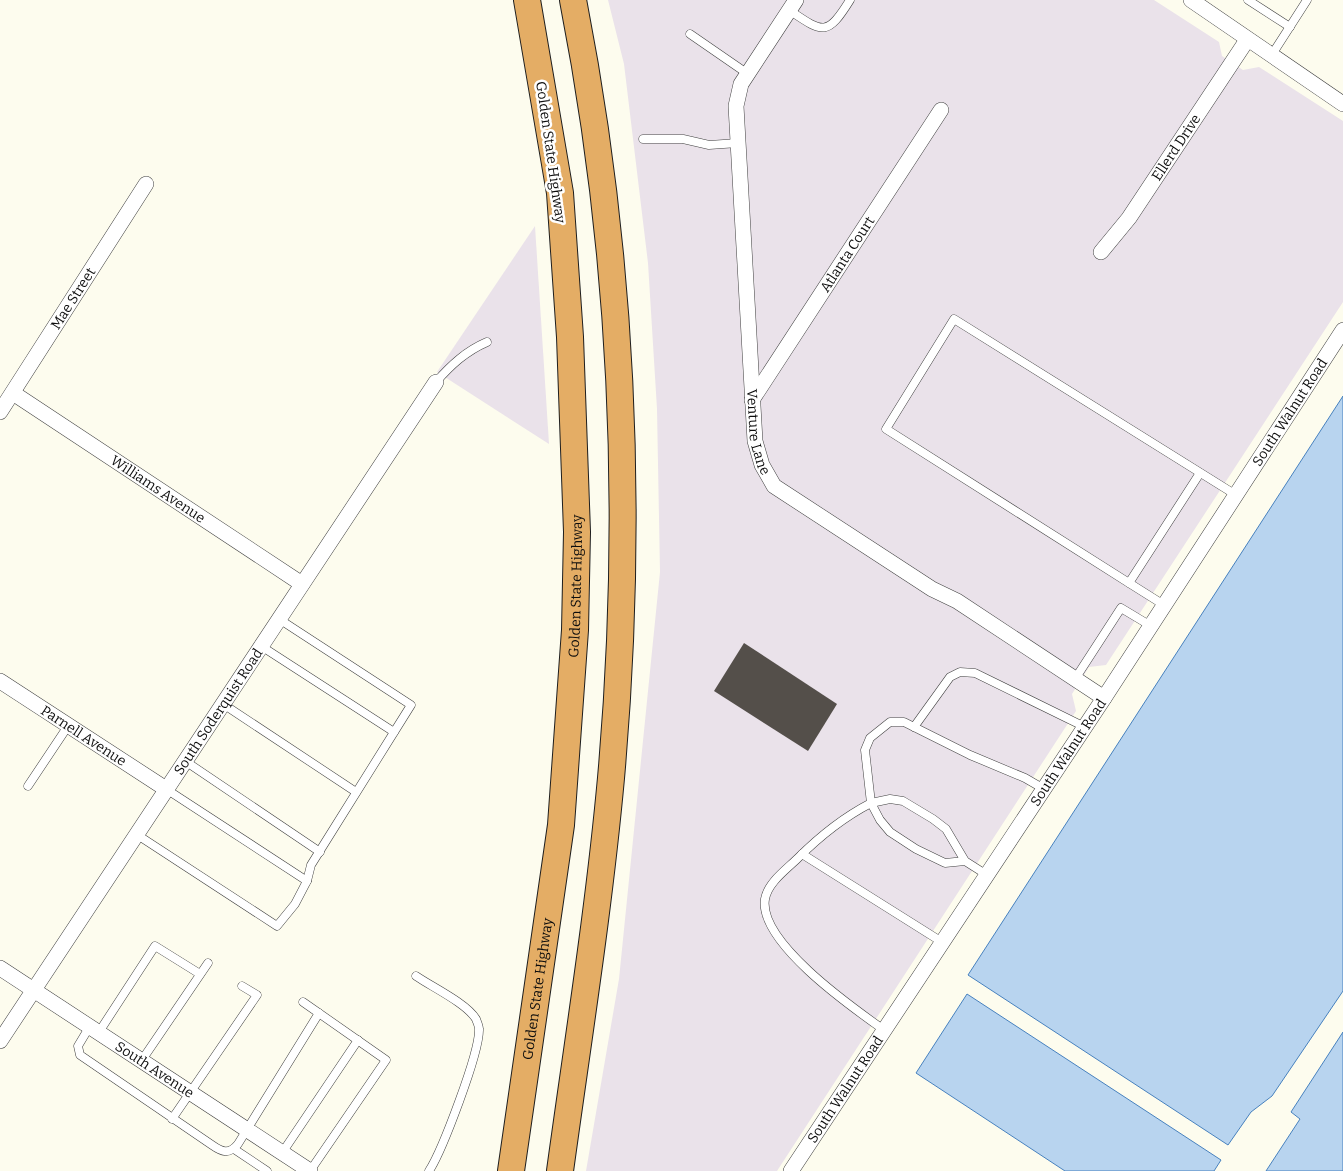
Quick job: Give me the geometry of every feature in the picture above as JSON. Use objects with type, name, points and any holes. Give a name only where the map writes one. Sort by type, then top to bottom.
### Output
[{"type":"highway","name":"Golden State Highway","points":[[511,1171],[561,825],[574,640],[577,532],[570,337],[560,192],[527,0]]},
{"type":"highway","points":[[560,1171],[600,877],[611,778],[622,578],[621,468],[614,310],[601,179],[573,0]]},
{"type":"street","points":[[1191,0],[1343,104]]},
{"type":"street","name":"Venture Lane","points":[[792,5],[741,84],[736,106],[752,400],[755,441],[762,465],[774,486],[1104,698]]},
{"type":"street","name":"Ellerd Drive","points":[[1101,252],[1129,218],[1247,40]]},
{"type":"street","name":"Atlanta Court","points":[[752,400],[941,110]]},
{"type":"street","name":"Mae Street","points":[[0,412],[146,184]]},
{"type":"street","name":"South Walnut Road","points":[[791,1171],[1085,727],[1343,330]]},
{"type":"street","name":"South Soderquist Road","points":[[0,1041],[436,382]]},
{"type":"street","name":"Williams Avenue","points":[[13,393],[302,584]]},
{"type":"street","name":"Parnell Avenue","points":[[0,681],[166,789]]},
{"type":"street","name":"South Avenue","points":[[0,968],[310,1171]]},
{"type":"lane","points":[[792,5],[812,26],[821,29],[831,26],[838,20],[850,0]]},
{"type":"lane","points":[[1248,0],[1290,27]]},
{"type":"lane","points":[[1271,56],[1307,0]]},
{"type":"lane","points":[[690,34],[748,74]]},
{"type":"lane","points":[[643,139],[683,139],[709,145],[738,143]]},
{"type":"lane","points":[[1164,605],[886,429],[954,319],[1236,494]]},
{"type":"lane","points":[[436,382],[450,366],[474,348],[487,342]]},
{"type":"lane","points":[[1128,583],[1200,472]]},
{"type":"lane","points":[[1075,679],[1121,608],[1151,626]]},
{"type":"lane","points":[[136,834],[277,926],[295,904],[311,865],[411,705],[279,619]]},
{"type":"lane","points":[[261,646],[394,732]]},
{"type":"lane","points":[[914,727],[950,677],[960,672],[976,674],[1085,727]]},
{"type":"lane","points":[[223,704],[356,792]]},
{"type":"lane","points":[[965,861],[945,863],[916,849],[890,832],[880,820],[871,803],[865,750],[870,738],[890,722],[904,722],[1044,789]]},
{"type":"lane","points":[[28,786],[68,726]]},
{"type":"lane","points":[[185,761],[320,852]]},
{"type":"lane","points":[[166,789],[306,881]]},
{"type":"lane","points":[[884,1030],[826,988],[777,936],[768,916],[765,899],[771,885],[816,840],[857,810],[871,803],[890,799],[903,801],[946,829],[965,861],[987,875]]},
{"type":"lane","points":[[802,854],[942,942]]},
{"type":"lane","points":[[200,974],[155,946],[95,1029],[78,1046],[80,1055],[172,1119],[225,1152],[234,1149],[319,1013]]},
{"type":"lane","points":[[142,1060],[208,963]]},
{"type":"lane","points":[[416,976],[467,1010],[475,1017],[479,1028],[468,1070],[440,1153],[429,1171]]},
{"type":"lane","points":[[172,1119],[192,1093],[257,995],[242,986]]},
{"type":"lane","points":[[303,1002],[386,1060],[310,1171]]},
{"type":"lane","points":[[282,1153],[358,1040]]},
{"type":"lane","points":[[234,1149],[267,1171]]},
{"type":"shaded area","points":[[608,0],[1154,0],[1219,42],[1222,56],[1243,70],[1259,67],[1343,121],[1343,302],[1106,665],[1089,667],[1072,694],[1076,711],[777,1171],[586,1171],[619,979],[660,572],[657,409],[648,263],[624,64]]},
{"type":"shaded area","points":[[535,226],[549,444],[437,372]]},
{"type":"water","points":[[1343,396],[1343,991],[1272,1096],[1251,1112],[1228,1145],[968,975]]},
{"type":"water","points":[[967,994],[1221,1160],[1214,1171],[1065,1171],[916,1073]]},
{"type":"water","points":[[1343,1032],[1343,1171],[1266,1171],[1300,1119],[1291,1112]]},
{"type":"building","points":[[744,643],[837,704],[808,751],[714,691]]}]
